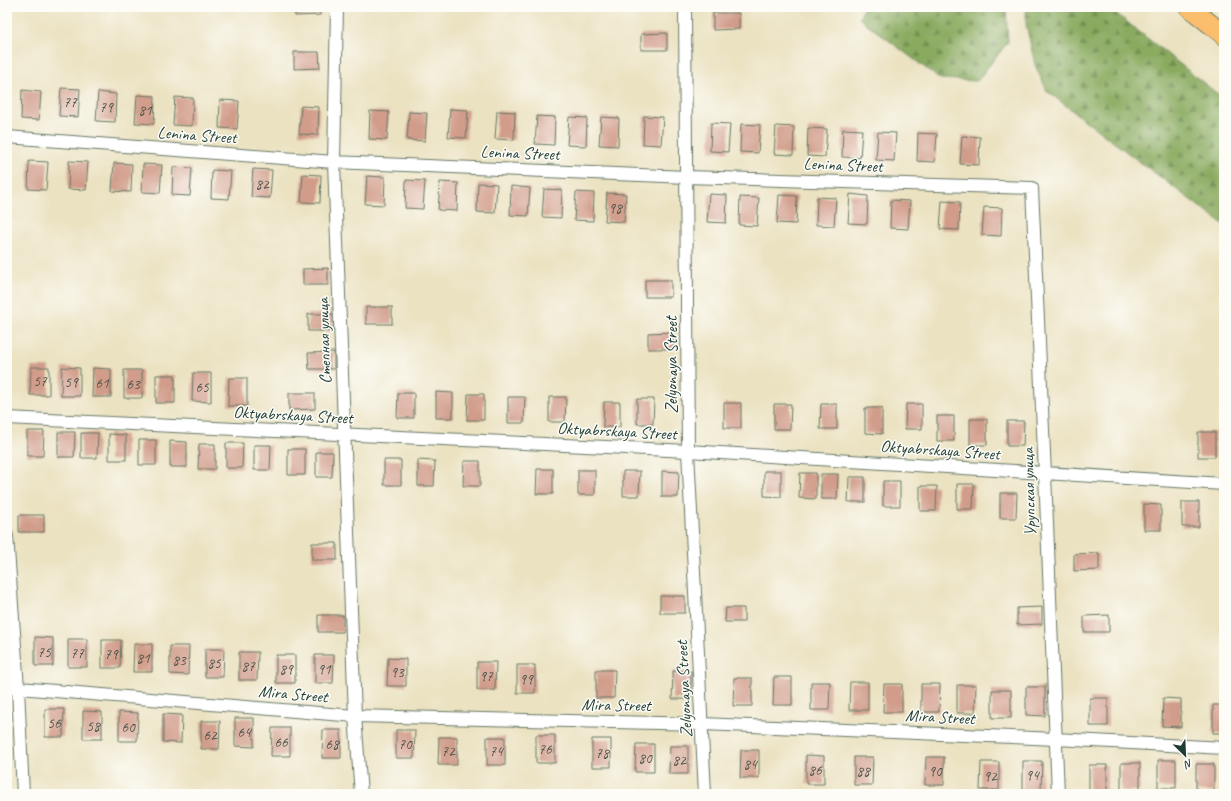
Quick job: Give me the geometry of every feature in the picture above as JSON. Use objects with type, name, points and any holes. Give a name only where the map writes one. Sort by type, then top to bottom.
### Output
[{"type":"main road","points":[[1189,7],[1224,35]]},
{"type":"street","name":"Степная улица","points":[[337,7],[334,162],[355,716],[361,794]]},
{"type":"street","name":"Zelyonaya Street","points":[[685,7],[688,451],[705,794]]},
{"type":"street","name":"Lenina Street","points":[[7,137],[334,162],[687,177],[1032,188]]},
{"type":"street","name":"Урупская улица","points":[[1032,188],[1046,474],[1058,794]]},
{"type":"street","name":"Oktyabrskaya Street","points":[[7,418],[688,451],[1224,484]]},
{"type":"street","points":[[7,536],[12,688],[23,794]]},
{"type":"street","name":"Mira Street","points":[[12,688],[355,716],[702,724],[1056,739],[1224,748]]},
{"type":"green space","points":[[864,7],[1006,7],[1008,42],[977,81],[940,79],[859,18]]},
{"type":"green space","points":[[1026,7],[1108,7],[1224,99],[1224,225],[1047,91],[1035,65],[1026,24]]},
{"type":"building","points":[[295,7],[320,7],[320,15],[295,16]]},
{"type":"building","points":[[713,13],[739,13],[739,29],[713,30]]},
{"type":"building","points":[[667,33],[667,50],[641,50],[641,34]]},
{"type":"building","points":[[294,52],[319,52],[320,68],[294,69]]},
{"type":"building","points":[[61,88],[80,89],[78,117],[59,116]]},
{"type":"building","points":[[22,90],[41,92],[39,120],[21,119]]},
{"type":"building","points":[[98,92],[116,94],[115,122],[96,121]]},
{"type":"building","points":[[137,95],[155,96],[154,124],[135,123]]},
{"type":"building","points":[[175,97],[193,98],[192,126],[173,125]]},
{"type":"building","points":[[220,100],[239,101],[237,129],[219,128]]},
{"type":"building","points":[[301,106],[319,107],[318,135],[299,134]]},
{"type":"building","points":[[450,109],[468,110],[466,138],[448,137]]},
{"type":"building","points":[[370,111],[389,112],[387,140],[369,139]]},
{"type":"building","points":[[497,111],[515,112],[514,140],[495,139]]},
{"type":"building","points":[[409,112],[427,113],[425,141],[407,140]]},
{"type":"building","points":[[537,116],[555,117],[554,145],[535,144]]},
{"type":"building","points":[[644,116],[663,117],[661,145],[643,144]]},
{"type":"building","points":[[569,117],[587,118],[586,146],[567,145]]},
{"type":"building","points":[[601,117],[619,118],[618,146],[599,145]]},
{"type":"building","points":[[711,123],[730,124],[728,152],[710,151]]},
{"type":"building","points":[[741,124],[760,125],[758,153],[740,152]]},
{"type":"building","points":[[776,126],[794,127],[793,155],[774,154]]},
{"type":"building","points":[[808,128],[827,129],[825,157],[807,156]]},
{"type":"building","points":[[843,129],[862,130],[860,158],[842,157]]},
{"type":"building","points":[[878,132],[896,133],[894,161],[876,160]]},
{"type":"building","points":[[918,133],[937,134],[935,162],[917,161]]},
{"type":"building","points":[[962,136],[980,137],[979,165],[960,164]]},
{"type":"building","points":[[29,161],[48,162],[46,190],[28,189]]},
{"type":"building","points":[[69,161],[88,162],[86,190],[68,189]]},
{"type":"building","points":[[114,163],[132,164],[131,192],[112,191]]},
{"type":"building","points":[[143,164],[162,165],[160,193],[142,192]]},
{"type":"building","points":[[173,167],[192,168],[190,196],[172,195]]},
{"type":"building","points":[[253,169],[272,170],[270,198],[251,197]]},
{"type":"building","points":[[212,170],[231,171],[229,199],[211,198]]},
{"type":"building","points":[[303,174],[321,175],[320,203],[301,202]]},
{"type":"building","points":[[367,176],[385,177],[384,205],[365,204]]},
{"type":"building","points":[[406,180],[425,181],[423,209],[405,208]]},
{"type":"building","points":[[440,182],[458,183],[457,211],[438,210]]},
{"type":"building","points":[[478,183],[497,184],[495,213],[477,212]]},
{"type":"building","points":[[511,186],[530,188],[528,216],[510,215]]},
{"type":"building","points":[[544,189],[562,190],[561,218],[542,217]]},
{"type":"building","points":[[576,192],[594,193],[593,221],[574,220]]},
{"type":"building","points":[[607,193],[626,194],[624,222],[605,221]]},
{"type":"building","points":[[709,194],[727,195],[726,223],[707,222]]},
{"type":"building","points":[[850,194],[868,196],[867,224],[848,223]]},
{"type":"building","points":[[779,195],[797,196],[796,224],[777,223]]},
{"type":"building","points":[[740,197],[759,198],[757,226],[739,225]]},
{"type":"building","points":[[817,197],[836,198],[834,226],[816,225]]},
{"type":"building","points":[[891,200],[910,201],[908,229],[890,228]]},
{"type":"building","points":[[942,201],[960,202],[959,230],[940,229]]},
{"type":"building","points":[[984,207],[1002,208],[1001,236],[982,235]]},
{"type":"building","points":[[328,268],[328,285],[303,285],[303,269]]},
{"type":"building","points":[[645,280],[671,280],[671,297],[645,297]]},
{"type":"building","points":[[366,307],[392,307],[392,324],[366,324]]},
{"type":"building","points":[[308,314],[333,314],[334,331],[308,331]]},
{"type":"building","points":[[673,332],[674,349],[648,349],[648,333]]},
{"type":"building","points":[[334,352],[334,369],[309,369],[308,353]]},
{"type":"building","points":[[31,367],[49,367],[49,395],[30,395]]},
{"type":"building","points":[[62,367],[80,368],[80,396],[61,396]]},
{"type":"building","points":[[93,368],[111,369],[111,397],[92,397]]},
{"type":"building","points":[[124,370],[142,370],[142,398],[124,398]]},
{"type":"building","points":[[193,373],[211,373],[211,402],[192,401]]},
{"type":"building","points":[[156,375],[175,375],[175,403],[156,403]]},
{"type":"building","points":[[229,378],[247,378],[247,406],[228,406]]},
{"type":"building","points":[[436,392],[453,393],[453,418],[436,418]]},
{"type":"building","points":[[289,393],[315,393],[315,409],[289,410]]},
{"type":"building","points":[[398,393],[414,393],[414,418],[397,418]]},
{"type":"building","points":[[468,394],[484,394],[484,420],[467,420]]},
{"type":"building","points":[[508,397],[525,397],[524,423],[508,423]]},
{"type":"building","points":[[549,397],[566,397],[565,422],[549,422]]},
{"type":"building","points":[[637,399],[654,399],[653,424],[637,424]]},
{"type":"building","points":[[604,402],[620,402],[620,427],[603,427]]},
{"type":"building","points":[[724,403],[741,403],[741,428],[724,428]]},
{"type":"building","points":[[774,404],[791,404],[790,429],[774,429]]},
{"type":"building","points":[[821,404],[837,404],[837,429],[820,429]]},
{"type":"building","points":[[906,404],[922,404],[922,429],[905,429]]},
{"type":"building","points":[[865,408],[882,408],[882,434],[865,433]]},
{"type":"building","points":[[937,416],[954,416],[954,441],[937,441]]},
{"type":"building","points":[[970,419],[987,419],[987,445],[970,445]]},
{"type":"building","points":[[1007,421],[1024,421],[1023,446],[1007,446]]},
{"type":"building","points":[[27,431],[44,431],[43,456],[27,456]]},
{"type":"building","points":[[58,432],[75,432],[74,457],[58,457]]},
{"type":"building","points":[[1198,432],[1215,432],[1215,457],[1198,457]]},
{"type":"building","points":[[81,433],[98,433],[97,458],[81,458]]},
{"type":"building","points":[[109,434],[126,435],[126,460],[109,460]]},
{"type":"building","points":[[139,440],[156,440],[156,465],[139,465]]},
{"type":"building","points":[[170,441],[187,442],[187,467],[170,467]]},
{"type":"building","points":[[226,443],[243,443],[242,468],[226,468]]},
{"type":"building","points":[[199,444],[215,444],[215,469],[198,469]]},
{"type":"building","points":[[254,445],[271,445],[270,470],[254,470]]},
{"type":"building","points":[[288,449],[305,449],[305,475],[288,475]]},
{"type":"building","points":[[316,452],[333,452],[332,477],[316,477]]},
{"type":"building","points":[[384,460],[401,460],[401,485],[384,485]]},
{"type":"building","points":[[418,460],[435,461],[434,486],[418,486]]},
{"type":"building","points":[[464,461],[480,461],[480,486],[463,486]]},
{"type":"building","points":[[537,469],[553,469],[553,494],[536,494]]},
{"type":"building","points":[[578,470],[595,470],[595,495],[578,495]]},
{"type":"building","points":[[623,471],[640,471],[639,496],[623,496]]},
{"type":"building","points":[[662,471],[679,472],[678,497],[662,497]]},
{"type":"building","points":[[764,471],[781,471],[781,497],[764,496]]},
{"type":"building","points":[[800,473],[816,473],[816,499],[799,498]]},
{"type":"building","points":[[821,474],[838,474],[837,499],[821,499]]},
{"type":"building","points":[[849,477],[865,477],[865,502],[848,502]]},
{"type":"building","points":[[883,481],[900,481],[900,506],[883,506]]},
{"type":"building","points":[[957,484],[974,484],[973,509],[957,509]]},
{"type":"building","points":[[920,486],[937,486],[936,511],[920,511]]},
{"type":"building","points":[[1000,493],[1017,493],[1016,518],[1000,518]]},
{"type":"building","points":[[1182,502],[1199,502],[1199,527],[1182,527]]},
{"type":"building","points":[[1144,504],[1161,505],[1161,530],[1144,530]]},
{"type":"building","points":[[19,515],[44,515],[44,532],[19,532]]},
{"type":"building","points":[[312,543],[337,543],[337,560],[312,560]]},
{"type":"building","points":[[1099,553],[1099,570],[1074,571],[1074,554]]},
{"type":"building","points":[[660,596],[685,596],[685,613],[660,613]]},
{"type":"building","points":[[1042,607],[1042,624],[1017,625],[1017,608]]},
{"type":"building","points":[[726,608],[744,608],[744,622],[725,622]]},
{"type":"building","points":[[318,615],[343,615],[343,632],[318,632]]},
{"type":"building","points":[[1109,615],[1109,632],[1084,632],[1084,616]]},
{"type":"building","points":[[35,637],[53,638],[53,666],[35,666]]},
{"type":"building","points":[[68,639],[87,639],[87,667],[68,667]]},
{"type":"building","points":[[102,640],[121,640],[120,668],[102,668]]},
{"type":"building","points":[[134,644],[152,644],[152,672],[133,672]]},
{"type":"building","points":[[170,646],[189,646],[188,675],[170,674]]},
{"type":"building","points":[[205,649],[224,649],[223,677],[205,677]]},
{"type":"building","points":[[239,652],[258,652],[257,680],[239,680]]},
{"type":"building","points":[[276,655],[295,655],[295,683],[276,683]]},
{"type":"building","points":[[315,655],[334,655],[333,683],[315,683]]},
{"type":"building","points":[[388,658],[406,659],[406,686],[387,686]]},
{"type":"building","points":[[477,662],[496,662],[495,690],[477,690]]},
{"type":"building","points":[[517,665],[535,665],[535,693],[517,693]]},
{"type":"building","points":[[596,670],[615,670],[614,698],[596,698]]},
{"type":"building","points":[[673,671],[691,671],[691,699],[672,699]]},
{"type":"building","points":[[774,677],[792,677],[792,705],[773,705]]},
{"type":"building","points":[[734,678],[752,678],[752,706],[733,706]]},
{"type":"building","points":[[811,682],[830,682],[829,710],[811,710]]},
{"type":"building","points":[[850,682],[868,682],[868,710],[849,710]]},
{"type":"building","points":[[884,684],[902,684],[902,712],[883,712]]},
{"type":"building","points":[[921,684],[940,684],[939,712],[921,712]]},
{"type":"building","points":[[957,685],[976,685],[975,713],[957,713]]},
{"type":"building","points":[[1026,687],[1045,687],[1045,716],[1026,715]]},
{"type":"building","points":[[992,690],[1011,690],[1011,718],[992,718]]},
{"type":"building","points":[[1090,698],[1108,698],[1108,726],[1090,726]]},
{"type":"building","points":[[1163,698],[1181,699],[1181,727],[1162,726]]},
{"type":"building","points":[[1213,705],[1224,705],[1224,733],[1213,733]]},
{"type":"building","points":[[45,709],[64,709],[63,737],[45,737]]},
{"type":"building","points":[[83,711],[102,712],[102,739],[83,739]]},
{"type":"building","points":[[119,712],[138,713],[137,741],[119,741]]},
{"type":"building","points":[[163,714],[182,715],[181,743],[163,742]]},
{"type":"building","points":[[235,718],[254,718],[254,747],[235,746]]},
{"type":"building","points":[[201,721],[220,721],[219,749],[201,749]]},
{"type":"building","points":[[272,728],[290,728],[290,756],[271,756]]},
{"type":"building","points":[[323,730],[341,730],[341,758],[322,758]]},
{"type":"building","points":[[396,730],[415,730],[414,758],[396,758]]},
{"type":"building","points":[[536,735],[555,735],[555,763],[536,763]]},
{"type":"building","points":[[439,737],[457,737],[457,765],[438,765]]},
{"type":"building","points":[[487,737],[505,737],[505,765],[487,765]]},
{"type":"building","points":[[592,739],[611,739],[611,767],[592,767]]},
{"type":"building","points":[[636,744],[654,744],[654,772],[635,772]]},
{"type":"building","points":[[670,746],[688,746],[688,774],[669,774]]},
{"type":"building","points":[[741,750],[759,750],[759,778],[740,778]]},
{"type":"building","points":[[806,755],[824,756],[824,784],[806,784]]},
{"type":"building","points":[[854,757],[873,757],[872,785],[854,785]]},
{"type":"building","points":[[926,757],[944,757],[944,785],[925,785]]},
{"type":"building","points":[[1158,760],[1176,760],[1176,788],[1158,788]]},
{"type":"building","points":[[1023,761],[1042,761],[1041,790],[1023,789]]},
{"type":"building","points":[[981,762],[999,762],[999,790],[980,790]]},
{"type":"building","points":[[1121,763],[1140,763],[1140,791],[1121,791]]},
{"type":"building","points":[[1196,764],[1214,764],[1214,792],[1196,792]]},
{"type":"building","points":[[1089,765],[1107,765],[1107,793],[1089,793]]}]
